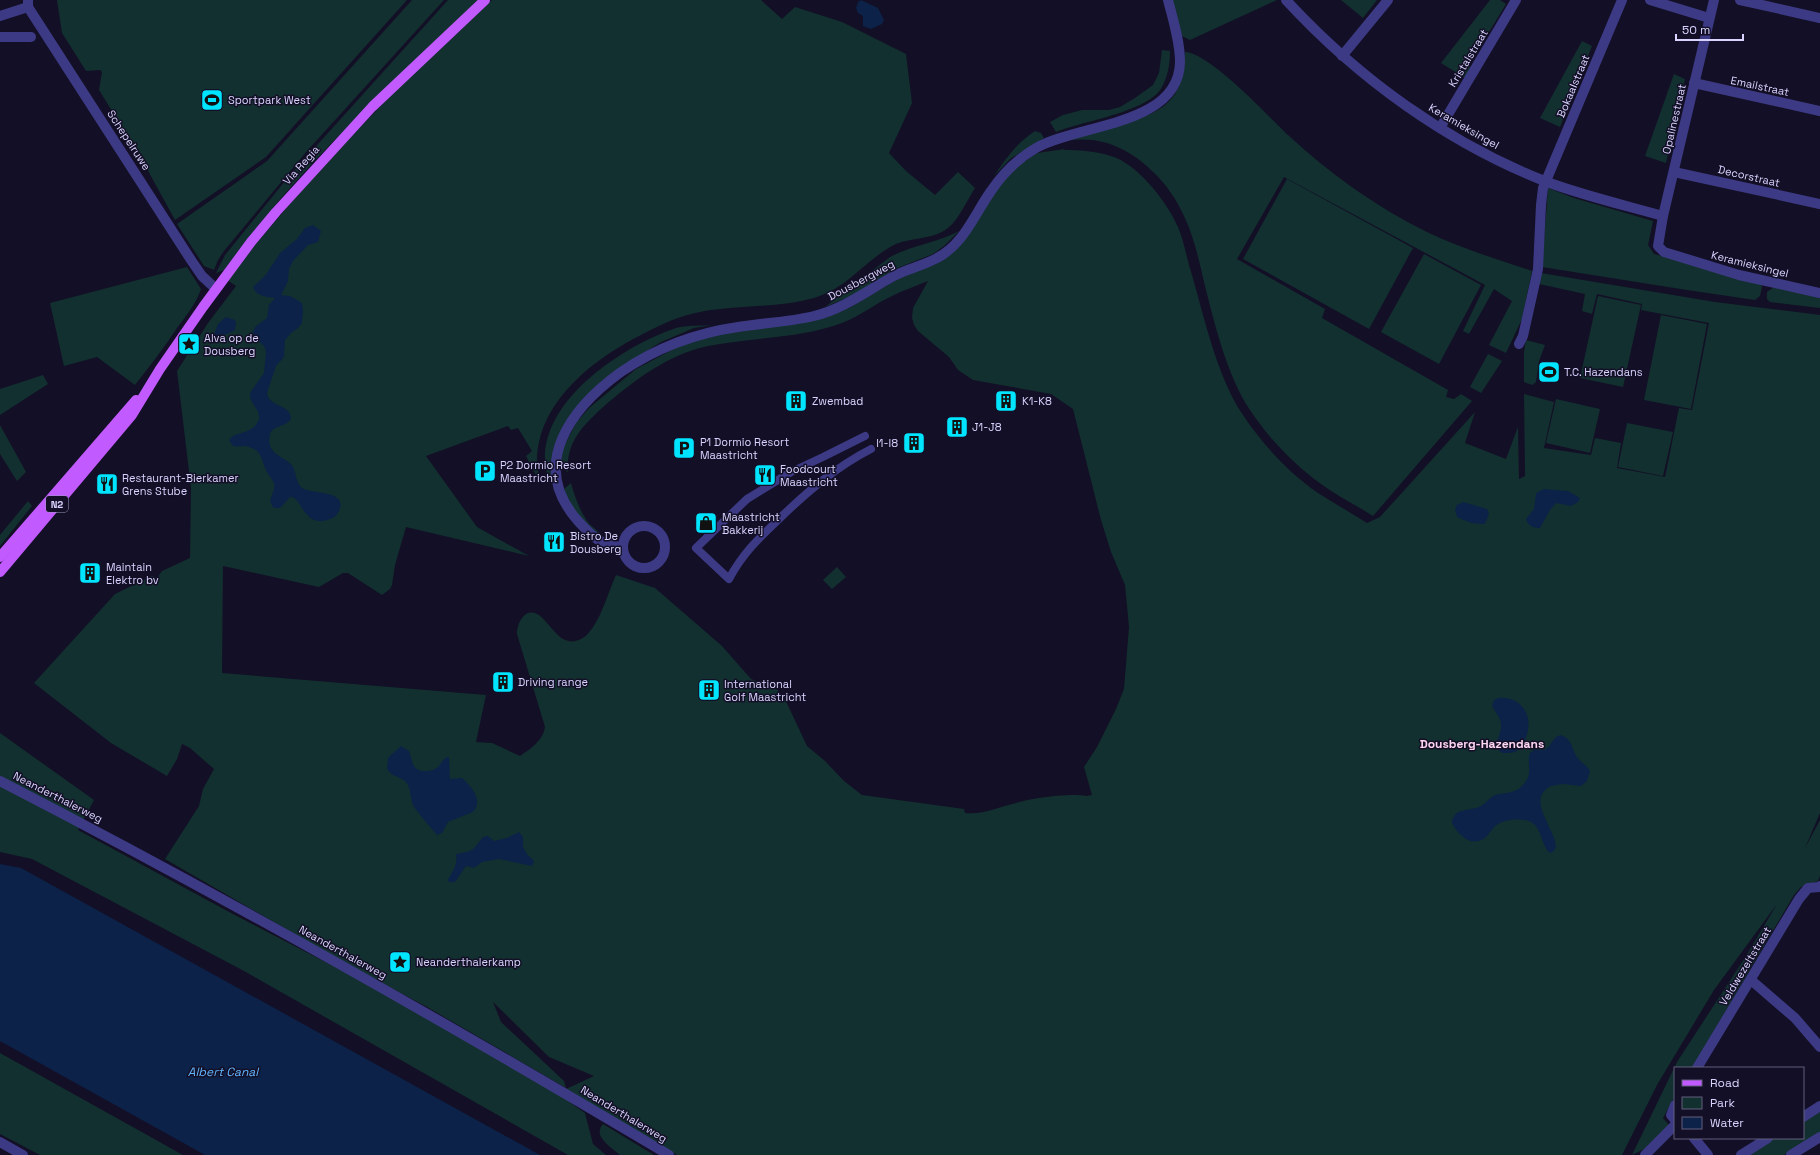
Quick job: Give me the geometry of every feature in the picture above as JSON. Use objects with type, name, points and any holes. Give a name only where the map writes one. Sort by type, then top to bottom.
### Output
[{"type":"main road","name":"Via Regia","points":[[113,432],[160,369],[216,288],[276,212],[340,141],[383,97],[485,0]]},
{"type":"main road","name":"N2","points":[[0,557],[113,432]]},
{"type":"main road","name":"N2","points":[[0,572],[113,432]]},
{"type":"street","name":"Dousbergweg","points":[[622,547],[613,547],[592,537],[575,518],[557,485],[556,463],[560,443],[570,423],[596,394],[631,366],[674,344],[710,332],[816,316],[849,302],[899,273],[941,257],[964,235],[995,185],[1006,172],[1023,157],[1055,139],[1107,125],[1143,112],[1163,100],[1175,82],[1180,62],[1179,44],[1168,0]]},
{"type":"street","name":"Keramieksingel","points":[[1286,0],[1342,56],[1383,89],[1440,128],[1545,185],[1663,216]]},
{"type":"street","points":[[1342,56],[1388,0]]},
{"type":"street","name":"Kristalstraat","points":[[1440,128],[1516,0]]},
{"type":"street","name":"Bokaalstraat","points":[[1519,344],[1523,336],[1538,269],[1541,205],[1545,185],[1622,0]]},
{"type":"street","points":[[1650,0],[1709,18]]},
{"type":"street","name":"Opalinestraat","points":[[1657,243],[1714,0]]},
{"type":"street","points":[[1740,0],[1820,18]]},
{"type":"street","name":"Schepelruwe","points":[[28,4],[191,260],[202,276],[216,288]]},
{"type":"street","points":[[0,16],[28,4]]},
{"type":"street","points":[[0,37],[31,37]]},
{"type":"street","name":"Emailstraat","points":[[1694,83],[1820,111]]},
{"type":"street","name":"Decorstraat","points":[[1674,172],[1820,204]]},
{"type":"street","name":"Keramieksingel","points":[[1657,243],[1664,252],[1713,268],[1820,294]]},
{"type":"street","points":[[865,436],[823,458],[791,472],[747,499],[696,548],[729,579],[748,549],[804,495],[828,475],[871,449]]},
{"type":"street","points":[[645,525],[656,529],[663,538],[665,544],[662,557],[652,566],[646,568],[634,566],[628,562],[623,553],[622,547],[622,542],[627,533],[638,526],[645,525]]},
{"type":"street","name":"Neanderthalerweg","points":[[0,781],[90,827],[326,956],[669,1155]]},
{"type":"street","name":"Veldwezeltstraat","points":[[1699,1067],[1798,899],[1808,888],[1820,887]]},
{"type":"street","points":[[1751,980],[1795,1018],[1820,1047]]},
{"type":"street","points":[[1804,1116],[1820,1106]]},
{"type":"street","points":[[1674,1107],[1671,1114],[1674,1118]]},
{"type":"street","points":[[1645,1155],[1674,1126]]},
{"type":"street","points":[[1794,1154],[1820,1137]]},
{"type":"street","points":[[1695,1139],[1708,1155]]},
{"type":"street","points":[[1741,1155],[1766,1139]]},
{"type":"street","points":[[0,1142],[23,1155]]},
{"type":"green space","name":"Sportpark West","points":[[57,0],[407,0],[266,157],[175,220],[141,158],[99,90],[102,72],[100,70],[86,71],[62,33]]},
{"type":"green space","points":[[412,0],[444,0],[307,151],[224,251],[214,270],[204,266],[177,224],[267,161]]},
{"type":"green space","points":[[448,0],[479,0],[345,129],[282,197],[224,270],[216,273],[225,255],[290,175]]},
{"type":"green space","points":[[492,0],[761,0],[782,19],[795,7],[842,22],[906,54],[912,103],[889,153],[906,171],[935,195],[958,172],[975,188],[960,214],[948,228],[936,235],[900,242],[894,245],[874,258],[837,288],[814,298],[784,304],[721,309],[684,316],[652,329],[603,358],[570,386],[546,421],[539,441],[537,462],[540,483],[526,456],[532,451],[518,428],[511,430],[508,426],[426,456],[477,527],[529,556],[406,527],[395,565],[392,585],[390,589],[382,595],[348,573],[343,573],[319,587],[223,566],[222,673],[486,695],[476,742],[492,743],[520,756],[539,740],[545,727],[517,634],[520,621],[526,614],[534,613],[544,619],[562,638],[568,641],[581,639],[593,628],[616,575],[655,588],[722,646],[751,679],[778,690],[781,697],[784,697],[807,746],[825,761],[844,781],[862,795],[964,809],[965,813],[978,813],[1023,801],[1041,798],[1092,795],[1084,767],[1097,747],[1124,689],[1129,627],[1125,585],[1111,552],[1101,520],[1073,409],[1051,394],[973,380],[958,370],[949,357],[918,331],[914,325],[912,318],[913,308],[928,281],[892,296],[849,320],[826,328],[792,335],[708,346],[679,355],[665,362],[638,379],[602,408],[577,436],[570,452],[568,472],[559,467],[561,452],[576,423],[589,408],[636,369],[683,344],[703,337],[823,318],[849,308],[898,279],[936,264],[1009,172],[1037,153],[1065,149],[1064,150],[1088,151],[1105,154],[1121,160],[1141,175],[1167,206],[1178,227],[1183,241],[1211,343],[1225,382],[1243,415],[1259,437],[1277,458],[1307,485],[1367,523],[1380,517],[1475,412],[1465,443],[1506,459],[1518,427],[1519,479],[1525,476],[1524,394],[1554,402],[1544,448],[1591,455],[1595,438],[1621,443],[1617,468],[1665,477],[1679,408],[1692,410],[1709,323],[1641,310],[1642,304],[1597,294],[1592,314],[1582,311],[1585,294],[1539,284],[1541,273],[1715,302],[1820,315],[1820,813],[1805,848],[1820,820],[1820,876],[1818,881],[1801,887],[1794,895],[1693,1067],[1675,1067],[1746,956],[1777,904],[1714,990],[1657,1085],[1622,1155],[677,1155],[566,1089],[594,1076],[549,1057],[493,1002],[501,1022],[564,1081],[566,1088],[427,1007],[343,962],[165,859],[199,806],[203,789],[214,769],[190,748],[182,744],[177,759],[167,776],[111,743],[34,683],[115,594],[152,576],[157,578],[162,571],[190,558],[191,488],[177,371],[208,323],[236,286],[226,279],[318,171],[399,87]]},
{"type":"green space","points":[[1172,0],[1277,0],[1190,40],[1182,36]]},
{"type":"green space","points":[[1341,0],[1377,0],[1363,18]]},
{"type":"green space","points":[[1490,0],[1500,0],[1506,4],[1469,65],[1470,68],[1465,78],[1441,63]]},
{"type":"green space","points":[[1582,41],[1592,46],[1560,127],[1540,118]]},
{"type":"green space","points":[[1162,50],[1170,51],[1169,65],[1164,83],[1155,96],[1144,103],[1114,115],[1056,132],[1050,122],[1063,115],[1082,110],[1109,110],[1120,107],[1153,85],[1159,73]]},
{"type":"green space","points":[[1185,52],[1196,55],[1209,63],[1238,87],[1288,135],[1320,163],[1390,212],[1427,232],[1452,243],[1532,271],[1522,319],[1506,353],[1489,345],[1512,301],[1494,289],[1469,334],[1463,331],[1485,285],[1284,177],[1237,259],[1325,309],[1322,318],[1448,390],[1446,397],[1454,399],[1461,394],[1472,401],[1373,516],[1327,488],[1301,468],[1265,431],[1250,410],[1235,381],[1222,348],[1191,232],[1178,204],[1171,193],[1143,162],[1119,148],[1098,141],[1083,139],[1068,140],[1147,116],[1168,103],[1175,94],[1180,83],[1184,69]]},
{"type":"green space","points":[[1674,74],[1685,79],[1666,163],[1645,156]]},
{"type":"green space","points":[[1035,131],[1041,133],[1044,138],[1010,159],[994,176],[1012,151]]},
{"type":"green space","points":[[1287,179],[1413,248],[1369,329],[1243,259]]},
{"type":"green space","points":[[1548,188],[1574,198],[1653,221],[1648,245],[1654,254],[1761,284],[1762,287],[1760,296],[1755,300],[1542,267]]},
{"type":"green space","points":[[959,231],[944,246],[933,254],[895,269],[858,293],[825,307],[890,257]]},
{"type":"green space","points":[[1424,254],[1481,285],[1439,364],[1381,332]]},
{"type":"green space","points":[[187,267],[201,289],[199,294],[194,305],[135,385],[97,357],[64,366],[50,303]]},
{"type":"green space","points":[[1774,287],[1820,297],[1820,308],[1770,302],[1767,299],[1767,292]]},
{"type":"green space","points":[[1598,296],[1641,305],[1623,387],[1580,378]]},
{"type":"green space","points":[[1661,315],[1707,324],[1691,409],[1644,400]]},
{"type":"green space","points":[[712,325],[694,328],[661,342],[623,366],[591,394],[553,457],[550,483],[545,463],[548,437],[557,416],[572,395],[591,377],[612,361],[634,347],[656,336],[680,327]]},
{"type":"green space","points":[[1526,340],[1545,345],[1539,361],[1536,382],[1532,385],[1524,382],[1524,352]]},
{"type":"green space","points":[[1488,354],[1502,361],[1481,393],[1470,387]]},
{"type":"green space","points":[[43,375],[48,384],[0,415],[0,389]]},
{"type":"green space","points":[[1556,399],[1600,409],[1590,453],[1546,443]]},
{"type":"green space","points":[[1627,423],[1673,432],[1663,476],[1618,467]]},
{"type":"green space","points":[[0,425],[26,472],[17,481],[0,454]]},
{"type":"green space","points":[[571,483],[584,516],[600,534],[603,540],[585,525],[569,503],[564,489]]},
{"type":"green space","points":[[28,501],[32,506],[0,546],[0,535]]},
{"type":"green space","points":[[837,567],[846,577],[832,589],[823,580]]},
{"type":"green space","points":[[0,733],[94,800],[78,830],[231,913],[495,1050],[585,1113],[593,1144],[606,1155],[568,1155],[244,971],[32,859],[0,852]]},
{"type":"green space","points":[[0,1053],[183,1155],[40,1155],[0,1134]]},
{"type":"green space","points":[[1674,1068],[1674,1098],[1663,1118],[1669,1125],[1644,1149],[1632,1155]]},
{"type":"green space","points":[[1820,1110],[1820,1133],[1784,1155],[1746,1155],[1772,1139],[1804,1139],[1804,1119]]},
{"type":"green space","points":[[603,1124],[654,1155],[620,1155],[601,1137],[600,1128]]},
{"type":"water","points":[[861,0],[878,8],[884,20],[882,24],[871,29],[863,26],[863,16],[858,13],[856,8],[858,2]]},
{"type":"water","points":[[313,225],[321,231],[318,242],[308,245],[293,261],[289,269],[288,281],[281,295],[290,296],[302,303],[302,323],[285,340],[284,357],[276,366],[267,393],[271,401],[287,410],[291,417],[287,423],[271,432],[269,442],[274,452],[293,467],[298,483],[301,487],[333,496],[338,499],[341,504],[339,511],[335,516],[331,519],[321,521],[314,520],[309,516],[294,498],[290,497],[280,508],[274,508],[270,501],[274,485],[260,456],[251,448],[245,446],[233,446],[229,440],[231,437],[248,431],[254,427],[258,422],[259,417],[259,413],[250,398],[250,393],[264,373],[266,352],[264,346],[252,335],[255,327],[267,318],[269,305],[275,298],[259,294],[253,287],[265,276],[280,253],[297,239],[305,228]]},
{"type":"water","points":[[226,317],[235,320],[235,330],[223,336],[213,337],[218,324]]},
{"type":"water","points":[[1544,489],[1568,491],[1580,498],[1578,502],[1571,506],[1556,503],[1550,510],[1540,528],[1535,528],[1529,525],[1526,519],[1534,509],[1536,493]]},
{"type":"water","points":[[1463,502],[1487,509],[1489,513],[1486,522],[1484,524],[1471,523],[1457,517],[1455,510],[1457,505]]},
{"type":"water","points":[[1498,698],[1507,698],[1514,701],[1525,710],[1529,724],[1528,732],[1521,747],[1515,752],[1502,753],[1495,747],[1501,724],[1492,705],[1494,700]]},
{"type":"water","points":[[1561,735],[1568,739],[1577,757],[1590,771],[1587,781],[1581,786],[1563,784],[1551,786],[1544,792],[1541,798],[1543,814],[1551,831],[1556,847],[1553,852],[1550,853],[1547,850],[1535,825],[1524,820],[1510,820],[1501,822],[1493,828],[1486,837],[1476,842],[1466,839],[1458,832],[1452,823],[1456,814],[1463,810],[1477,808],[1495,795],[1514,791],[1520,788],[1526,781],[1529,773],[1530,753],[1535,749],[1545,749],[1557,736]]},
{"type":"water","points":[[401,746],[409,751],[415,767],[424,771],[435,769],[444,759],[449,757],[450,779],[462,778],[472,789],[477,798],[476,807],[473,812],[448,822],[442,833],[437,835],[413,805],[407,783],[403,779],[391,774],[387,769],[388,758]]},
{"type":"water","points":[[519,832],[523,837],[523,847],[534,861],[532,866],[499,859],[482,862],[474,868],[466,866],[455,882],[449,882],[448,880],[456,864],[456,854],[472,850],[483,837],[488,836],[494,841],[507,838]]},
{"type":"water","name":"Albert Canal","points":[[0,864],[21,868],[540,1155],[205,1155],[0,1041]]},
{"type":"place","name":"Sportpark West","points":[[212,100]]},
{"type":"place","name":"Alva op de Dousberg","points":[[189,344]]},
{"type":"place","name":"T.C. Hazendans","points":[[1549,372]]},
{"type":"place","name":"Zwembad","points":[[796,401]]},
{"type":"place","name":"K1-K8","points":[[1006,401]]},
{"type":"place","name":"J1-J8","points":[[957,427]]},
{"type":"place","name":"I1-I8","points":[[914,443]]},
{"type":"place","name":"P1 Dormio Resort Maastricht","points":[[684,448]]},
{"type":"place","name":"P2 Dormio Resort Maastricht","points":[[485,471]]},
{"type":"place","name":"Foodcourt Maastricht","points":[[765,475]]},
{"type":"place","name":"Restaurant-Bierkamer Grens Stube","points":[[107,484]]},
{"type":"place","name":"Maastricht Bakkerij","points":[[706,523]]},
{"type":"place","name":"Bistro De Dousberg","points":[[554,542]]},
{"type":"place","name":"Maintain Elektro bv","points":[[90,573]]},
{"type":"place","name":"Driving range","points":[[503,682]]},
{"type":"place","name":"International Golf Maastricht","points":[[709,690]]},
{"type":"place","name":"Neanderthalerkamp","points":[[400,962]]},
{"type":"district","name":"Dousberg-Hazendans","points":[[1482,744]]}]
